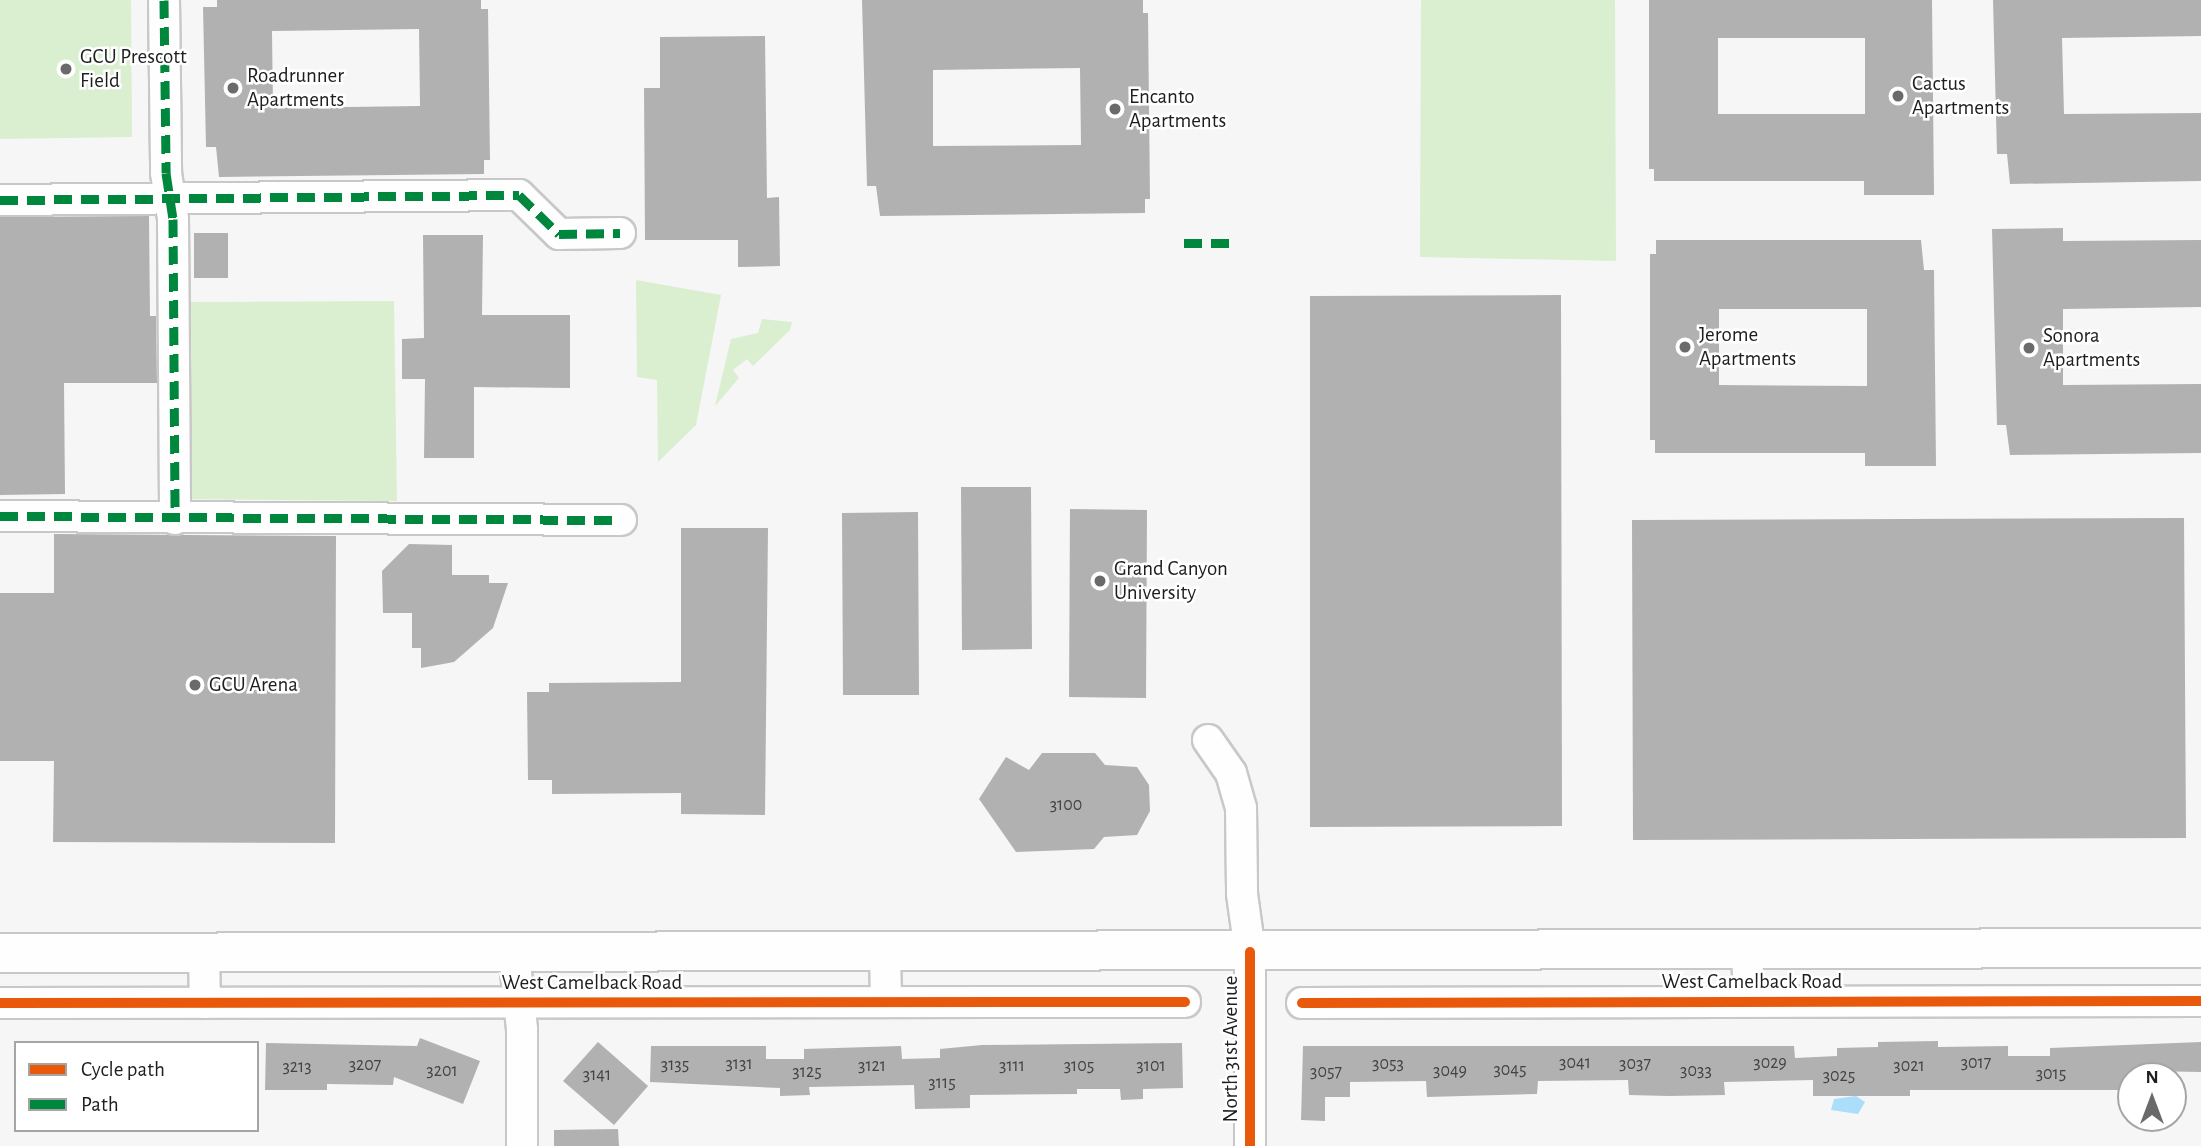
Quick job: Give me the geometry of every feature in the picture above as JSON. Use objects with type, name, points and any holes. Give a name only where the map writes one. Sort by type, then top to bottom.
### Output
[{"type":"main road","name":"West Camelback Road","points":[[0,953],[2201,948]]},
{"type":"street","points":[[164,0],[166,173],[172,199],[175,519]]},
{"type":"street","points":[[0,200],[519,195],[559,234],[620,233]]},
{"type":"street","points":[[0,516],[621,520]]},
{"type":"street","name":"North 31st Avenue","points":[[1208,740],[1239,793],[1242,894],[1250,952],[1250,1146]]},
{"type":"street","name":"West Camelback Road","points":[[1747,950],[1749,1001]]},
{"type":"street","points":[[204,953],[205,1003]]},
{"type":"street","points":[[514,953],[520,1002],[522,1146]]},
{"type":"street","points":[[885,953],[886,1002]]},
{"type":"street","name":"West Camelback Road","points":[[1302,1003],[2201,1001]]},
{"type":"street","name":"West Camelback Road","points":[[0,1003],[1185,1002]]},
{"type":"green space","name":"GCU Prescott Field","points":[[0,0],[131,0],[132,137],[0,139]]},
{"type":"green space","points":[[1421,0],[1615,0],[1616,261],[1420,257]]},
{"type":"green space","points":[[636,280],[721,295],[696,425],[658,462],[657,380],[637,377]]},
{"type":"green space","points":[[394,301],[397,501],[175,499],[174,302]]},
{"type":"green space","points":[[762,319],[792,322],[790,330],[753,366],[747,359],[733,370],[739,378],[715,406],[731,339],[758,333]]},
{"type":"water","points":[[1856,1096],[1865,1102],[1858,1114],[1831,1110],[1834,1099]]},
{"type":"building","name":"Roadrunner Apartments","points":[[217,0],[481,0],[481,9],[488,9],[490,160],[484,160],[484,174],[219,177],[216,147],[206,147],[203,7],[217,7]],"holes":[[[419,29],[420,106],[273,108],[272,31]]]},
{"type":"building","name":"Encanto Apartments","points":[[862,0],[1143,0],[1143,13],[1148,13],[1150,199],[1145,199],[1145,213],[880,216],[876,186],[867,186]],"holes":[[[1080,68],[1081,145],[933,146],[933,70]]]},
{"type":"building","name":"Cactus Apartments","points":[[1649,0],[1932,0],[1934,195],[1864,195],[1864,181],[1654,181],[1654,169],[1649,169]],"holes":[[[1718,38],[1865,38],[1865,114],[1718,114]]]},
{"type":"building","points":[[1993,0],[2201,0],[2201,36],[2062,38],[2064,114],[2201,113],[2201,181],[2010,184],[2007,154],[1997,154]]},
{"type":"building","points":[[765,36],[767,198],[779,197],[780,266],[738,267],[738,240],[645,240],[644,88],[660,88],[660,37]]},
{"type":"building","points":[[149,216],[150,316],[156,316],[157,383],[64,383],[65,494],[0,495],[0,217]]},
{"type":"building","name":"Sonora Apartments","points":[[2063,228],[2063,241],[2201,240],[2201,307],[2063,309],[2063,385],[2201,384],[2201,453],[2010,455],[2006,425],[1997,425],[1992,229]]},
{"type":"building","points":[[194,233],[228,233],[228,278],[194,278]]},
{"type":"building","points":[[423,235],[483,235],[482,315],[570,315],[570,388],[474,387],[474,458],[424,458],[425,379],[402,379],[402,339],[424,338]]},
{"type":"building","name":"Jerome Apartments","points":[[1656,240],[1921,240],[1924,270],[1934,270],[1936,466],[1865,466],[1865,453],[1655,453],[1655,440],[1650,440],[1650,254],[1656,254]],"holes":[[[1719,309],[1867,309],[1867,386],[1719,385]]]},
{"type":"building","points":[[1561,295],[1562,826],[1310,827],[1310,296]]},
{"type":"building","points":[[961,487],[1031,487],[1032,649],[962,650]]},
{"type":"building","points":[[1070,509],[1147,510],[1146,698],[1069,697]]},
{"type":"building","points":[[918,512],[919,695],[843,695],[842,513]]},
{"type":"building","points":[[2184,518],[2186,838],[1633,840],[1632,520]]},
{"type":"building","points":[[681,528],[768,528],[765,815],[681,814],[681,793],[552,794],[552,780],[528,780],[527,692],[549,692],[549,683],[681,682]]},
{"type":"building","name":"GCU Arena","points":[[54,534],[336,536],[335,843],[53,842],[54,761],[0,761],[0,593],[54,593]]},
{"type":"building","points":[[409,544],[452,545],[452,575],[489,575],[489,583],[508,583],[493,628],[454,662],[421,668],[421,648],[412,648],[412,613],[383,613],[382,571]]},
{"type":"building","points":[[1042,753],[1095,753],[1105,765],[1137,767],[1149,785],[1150,811],[1137,835],[1104,837],[1094,849],[1016,852],[979,799],[1006,757],[1029,770]]},
{"type":"building","points":[[420,1038],[480,1061],[463,1104],[394,1077],[393,1085],[327,1084],[327,1090],[265,1090],[266,1043],[417,1046]]},
{"type":"building","points":[[1938,1041],[1938,1047],[2008,1046],[2008,1056],[2050,1056],[2050,1048],[2201,1042],[2201,1072],[2187,1072],[2187,1062],[2117,1062],[2117,1090],[1910,1090],[1910,1096],[1813,1096],[1813,1080],[1724,1082],[1725,1095],[1669,1096],[1629,1095],[1628,1080],[1538,1081],[1537,1094],[1427,1097],[1426,1081],[1350,1082],[1350,1097],[1325,1097],[1325,1121],[1301,1120],[1303,1046],[1794,1046],[1795,1058],[1837,1056],[1837,1048],[1878,1047],[1878,1042]]},
{"type":"building","points":[[598,1042],[648,1086],[614,1125],[563,1081]]},
{"type":"building","points":[[1182,1043],[1183,1088],[1143,1089],[1143,1099],[1121,1100],[1120,1089],[1077,1089],[1077,1094],[970,1095],[970,1108],[915,1109],[914,1085],[809,1087],[810,1095],[780,1096],[780,1088],[650,1082],[651,1046],[766,1046],[766,1059],[804,1059],[804,1049],[901,1046],[902,1059],[940,1058],[940,1049],[982,1045]]},
{"type":"building","points":[[618,1129],[619,1146],[554,1146],[554,1130]]},
{"type":"marked path","points":[[164,0],[166,173],[173,219],[175,519]]},
{"type":"marked path","points":[[0,200],[519,195],[559,234],[620,233]]},
{"type":"marked path","points":[[1184,243],[1229,243]]},
{"type":"marked path","points":[[0,516],[621,520]]},
{"type":"cycle path","points":[[1250,952],[1250,1146]]},
{"type":"cycle path","points":[[1302,1003],[2201,1001]]},
{"type":"cycle path","points":[[0,1003],[1185,1002]]},
{"type":"place","name":"GCU Prescott Field","points":[[66,69]]},
{"type":"place","name":"Roadrunner Apartments","points":[[233,88]]},
{"type":"place","name":"Cactus Apartments","points":[[1898,96]]},
{"type":"place","name":"Encanto Apartments","points":[[1115,109]]},
{"type":"place","name":"Jerome Apartments","points":[[1685,347]]},
{"type":"place","name":"Sonora Apartments","points":[[2029,348]]},
{"type":"place","name":"Grand Canyon University","points":[[1100,581]]},
{"type":"place","name":"GCU Arena","points":[[195,685]]}]
